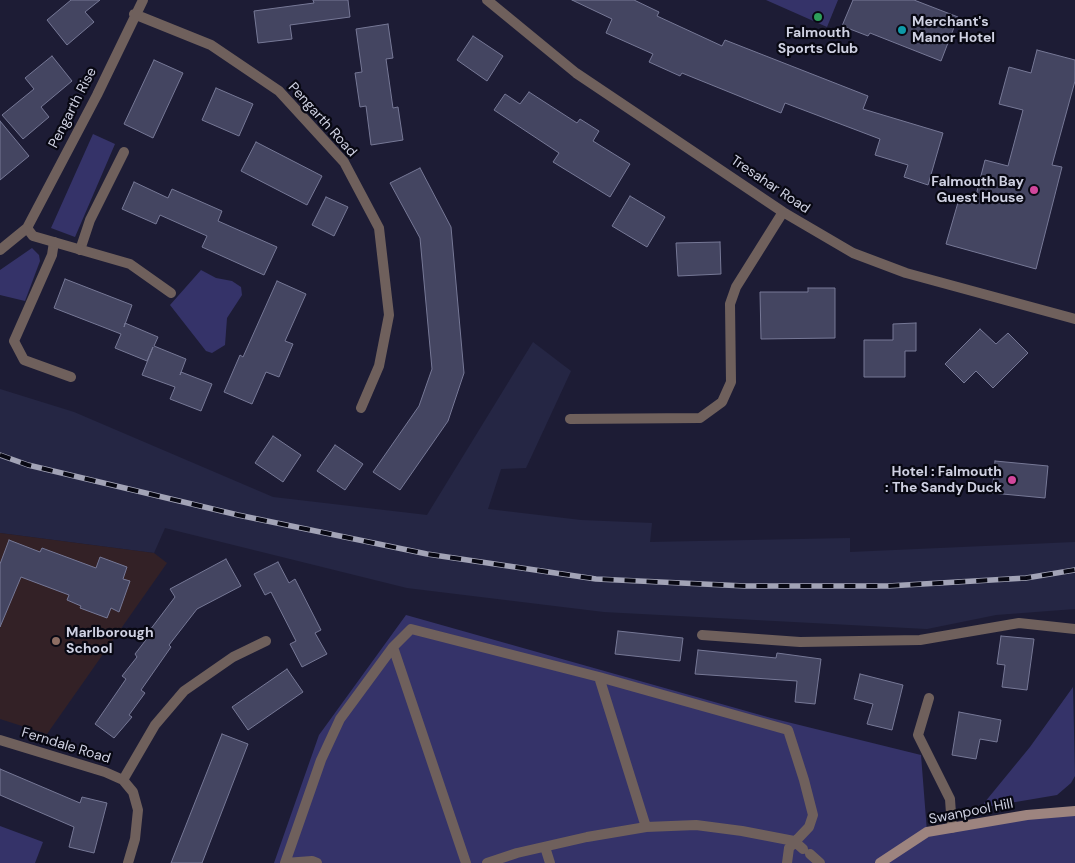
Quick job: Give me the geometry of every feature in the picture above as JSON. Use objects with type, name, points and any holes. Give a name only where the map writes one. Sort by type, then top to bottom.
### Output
[{"type":"street","name":"Pengarth Rise","points":[[0,250],[27,228],[97,95],[134,14],[143,0]]},
{"type":"street","name":"Tresahar Road","points":[[487,0],[576,74],[783,212],[854,253],[906,273],[1075,319]]},
{"type":"street","name":"Pengarth Road","points":[[134,14],[211,45],[279,91],[344,162],[378,228],[390,315],[379,366],[361,408]]},
{"type":"street","points":[[80,250],[90,220],[124,152]]},
{"type":"street","points":[[570,419],[700,418],[722,402],[731,382],[730,304],[736,286],[783,212]]},
{"type":"street","points":[[27,228],[34,236],[130,264],[171,294]]},
{"type":"street","points":[[54,242],[52,255],[14,341],[24,360],[71,377]]},
{"type":"street","points":[[702,635],[800,642],[920,640],[1018,623],[1075,629]]},
{"type":"street","points":[[317,863],[312,861],[285,863],[321,760],[340,719],[393,647],[411,629],[599,677],[788,730],[813,815],[809,827],[789,848],[787,863]]},
{"type":"street","name":"Ferndale Road","points":[[123,780],[155,725],[184,691],[233,657],[266,641]]},
{"type":"street","points":[[393,647],[466,863]]},
{"type":"street","points":[[599,677],[646,827]]},
{"type":"street","points":[[929,698],[918,735],[950,799],[952,828]]},
{"type":"street","name":"Ferndale Road","points":[[0,740],[105,772],[123,780],[132,792],[138,810],[135,839],[128,863]]},
{"type":"street","name":"Swanpool Hill","points":[[880,863],[927,832],[1027,815],[1075,811]]},
{"type":"street","points":[[487,863],[587,837],[646,827],[696,825],[794,841],[820,863]]},
{"type":"street","points":[[545,847],[550,863]]},
{"type":"shaded area","name":"Falmouth Sports Club","points":[[766,0],[838,0],[827,27]]},
{"type":"shaded area","points":[[93,134],[115,144],[75,237],[51,228]]},
{"type":"shaded area","points":[[32,248],[39,255],[40,261],[25,301],[0,295],[0,270]]},
{"type":"shaded area","points":[[201,270],[216,278],[232,281],[241,287],[242,295],[227,318],[225,345],[212,353],[206,351],[170,305]]},
{"type":"shaded area","points":[[533,342],[571,371],[526,468],[501,469],[488,509],[581,520],[652,523],[650,542],[850,538],[850,552],[1075,542],[1075,609],[996,615],[927,629],[604,612],[407,588],[165,528],[154,553],[0,533],[0,389],[74,412],[273,497],[427,515]]},
{"type":"shaded area","name":"Marlborough School","points":[[0,533],[154,553],[167,563],[47,734],[0,719]]},
{"type":"shaded area","points":[[406,615],[771,718],[921,755],[927,832],[1075,813],[1075,863],[274,863],[319,735]]},
{"type":"shaded area","points":[[1073,687],[1075,776],[1071,783],[1057,795],[980,808],[1030,747]]},
{"type":"shaded area","points":[[0,826],[43,842],[35,863],[0,863]]},
{"type":"building","points":[[71,0],[100,0],[85,12],[94,22],[67,45],[47,20]]},
{"type":"building","points":[[313,0],[348,0],[350,17],[290,25],[292,39],[258,43],[254,11],[314,3]]},
{"type":"building","points":[[572,0],[634,0],[659,12],[657,16],[722,46],[725,40],[868,96],[863,109],[943,133],[928,185],[904,177],[908,165],[875,155],[880,139],[785,103],[781,113],[682,73],[680,76],[649,62],[653,54],[606,33],[612,19]]},
{"type":"building","name":"Merchant's Manor Hotel","points":[[853,0],[914,0],[958,17],[941,61],[870,33],[868,36],[842,26]]},
{"type":"building","points":[[388,24],[393,58],[386,59],[393,108],[398,107],[403,140],[371,145],[366,106],[360,107],[355,73],[362,72],[356,29]]},
{"type":"building","points":[[473,36],[503,56],[487,81],[457,60]]},
{"type":"building","points":[[1037,50],[1075,60],[1075,81],[1052,165],[1062,167],[1036,269],[946,244],[959,199],[974,203],[985,160],[1008,166],[1023,110],[999,104],[1009,67],[1031,73]]},
{"type":"building","points":[[52,56],[72,81],[41,107],[49,117],[23,139],[2,115],[34,89],[25,78]]},
{"type":"building","points":[[154,60],[183,73],[153,138],[124,124]]},
{"type":"building","points":[[216,88],[253,104],[239,136],[202,120]]},
{"type":"building","points":[[529,92],[577,123],[580,119],[599,131],[593,141],[630,164],[610,197],[553,162],[559,153],[494,110],[505,94],[520,104]]},
{"type":"building","points":[[0,121],[29,156],[0,180]]},
{"type":"building","points":[[256,142],[322,176],[307,205],[241,171]]},
{"type":"building","points":[[420,168],[451,227],[464,373],[448,421],[400,490],[373,472],[419,406],[432,369],[420,238],[390,183]]},
{"type":"building","points":[[134,182],[168,198],[172,189],[222,211],[218,221],[277,247],[264,275],[202,247],[207,236],[160,215],[156,224],[122,209]]},
{"type":"building","points":[[630,196],[665,217],[647,247],[612,226]]},
{"type":"building","points":[[326,197],[348,207],[334,236],[312,225]]},
{"type":"building","points":[[720,242],[721,274],[678,276],[676,243]]},
{"type":"building","points":[[65,279],[132,305],[125,323],[158,337],[154,346],[186,359],[181,372],[212,384],[201,411],[170,399],[175,387],[142,375],[153,347],[147,361],[115,348],[121,334],[54,308]]},
{"type":"building","points":[[277,281],[306,294],[285,341],[293,344],[279,377],[266,372],[252,404],[224,392],[240,355],[243,357]]},
{"type":"building","points":[[808,288],[835,288],[835,338],[761,339],[760,292],[808,292]]},
{"type":"building","points":[[916,323],[916,351],[905,351],[905,377],[864,377],[864,340],[893,340],[893,324]]},
{"type":"building","points":[[980,329],[996,344],[1008,333],[1028,353],[993,388],[976,371],[964,383],[945,364]]},
{"type":"building","points":[[273,436],[301,455],[283,482],[255,463]]},
{"type":"building","points":[[335,445],[363,464],[345,490],[317,471]]},
{"type":"building","points":[[995,461],[1048,466],[1045,498],[992,493]]},
{"type":"building","points":[[9,540],[40,552],[42,548],[96,568],[100,557],[127,567],[123,579],[130,581],[119,612],[111,608],[107,618],[80,608],[81,606],[67,600],[69,595],[21,577],[0,627],[0,564]]},
{"type":"building","points":[[226,559],[241,586],[197,609],[169,645],[171,647],[141,690],[145,693],[129,715],[132,717],[114,738],[95,724],[126,679],[122,676],[137,657],[135,654],[152,632],[150,630],[175,597],[170,589]]},
{"type":"building","points":[[278,562],[289,583],[295,579],[321,630],[315,633],[327,654],[302,667],[290,644],[296,641],[271,592],[265,595],[254,574]]},
{"type":"building","points":[[618,631],[683,638],[680,661],[615,654]]},
{"type":"building","points":[[1001,636],[1034,639],[1027,690],[1002,687],[1005,665],[997,664]]},
{"type":"building","points":[[698,650],[776,658],[777,653],[821,659],[815,704],[795,702],[797,681],[695,674]]},
{"type":"building","points":[[287,669],[303,692],[248,730],[232,707]]},
{"type":"building","points":[[860,674],[903,685],[892,730],[867,724],[873,704],[854,699]]},
{"type":"building","points":[[959,712],[1001,720],[997,742],[980,739],[976,759],[952,755]]},
{"type":"building","points":[[222,734],[248,744],[202,863],[171,863]]},
{"type":"building","points":[[0,769],[80,803],[82,797],[107,803],[94,853],[69,847],[74,827],[0,795]]},
{"type":"railway","points":[[0,455],[28,465],[238,515],[427,554],[596,579],[745,586],[888,586],[1026,578],[1075,570]]},
{"type":"place","name":"Falmouth Sports Club","points":[[818,17]]},
{"type":"place","name":"Merchant's Manor Hotel","points":[[902,30]]},
{"type":"place","name":"Falmouth Bay Guest House","points":[[1034,190]]},
{"type":"place","name":"Hotel : Falmouth : The Sandy Duck","points":[[1012,480]]},
{"type":"place","name":"Marlborough School","points":[[56,641]]}]
